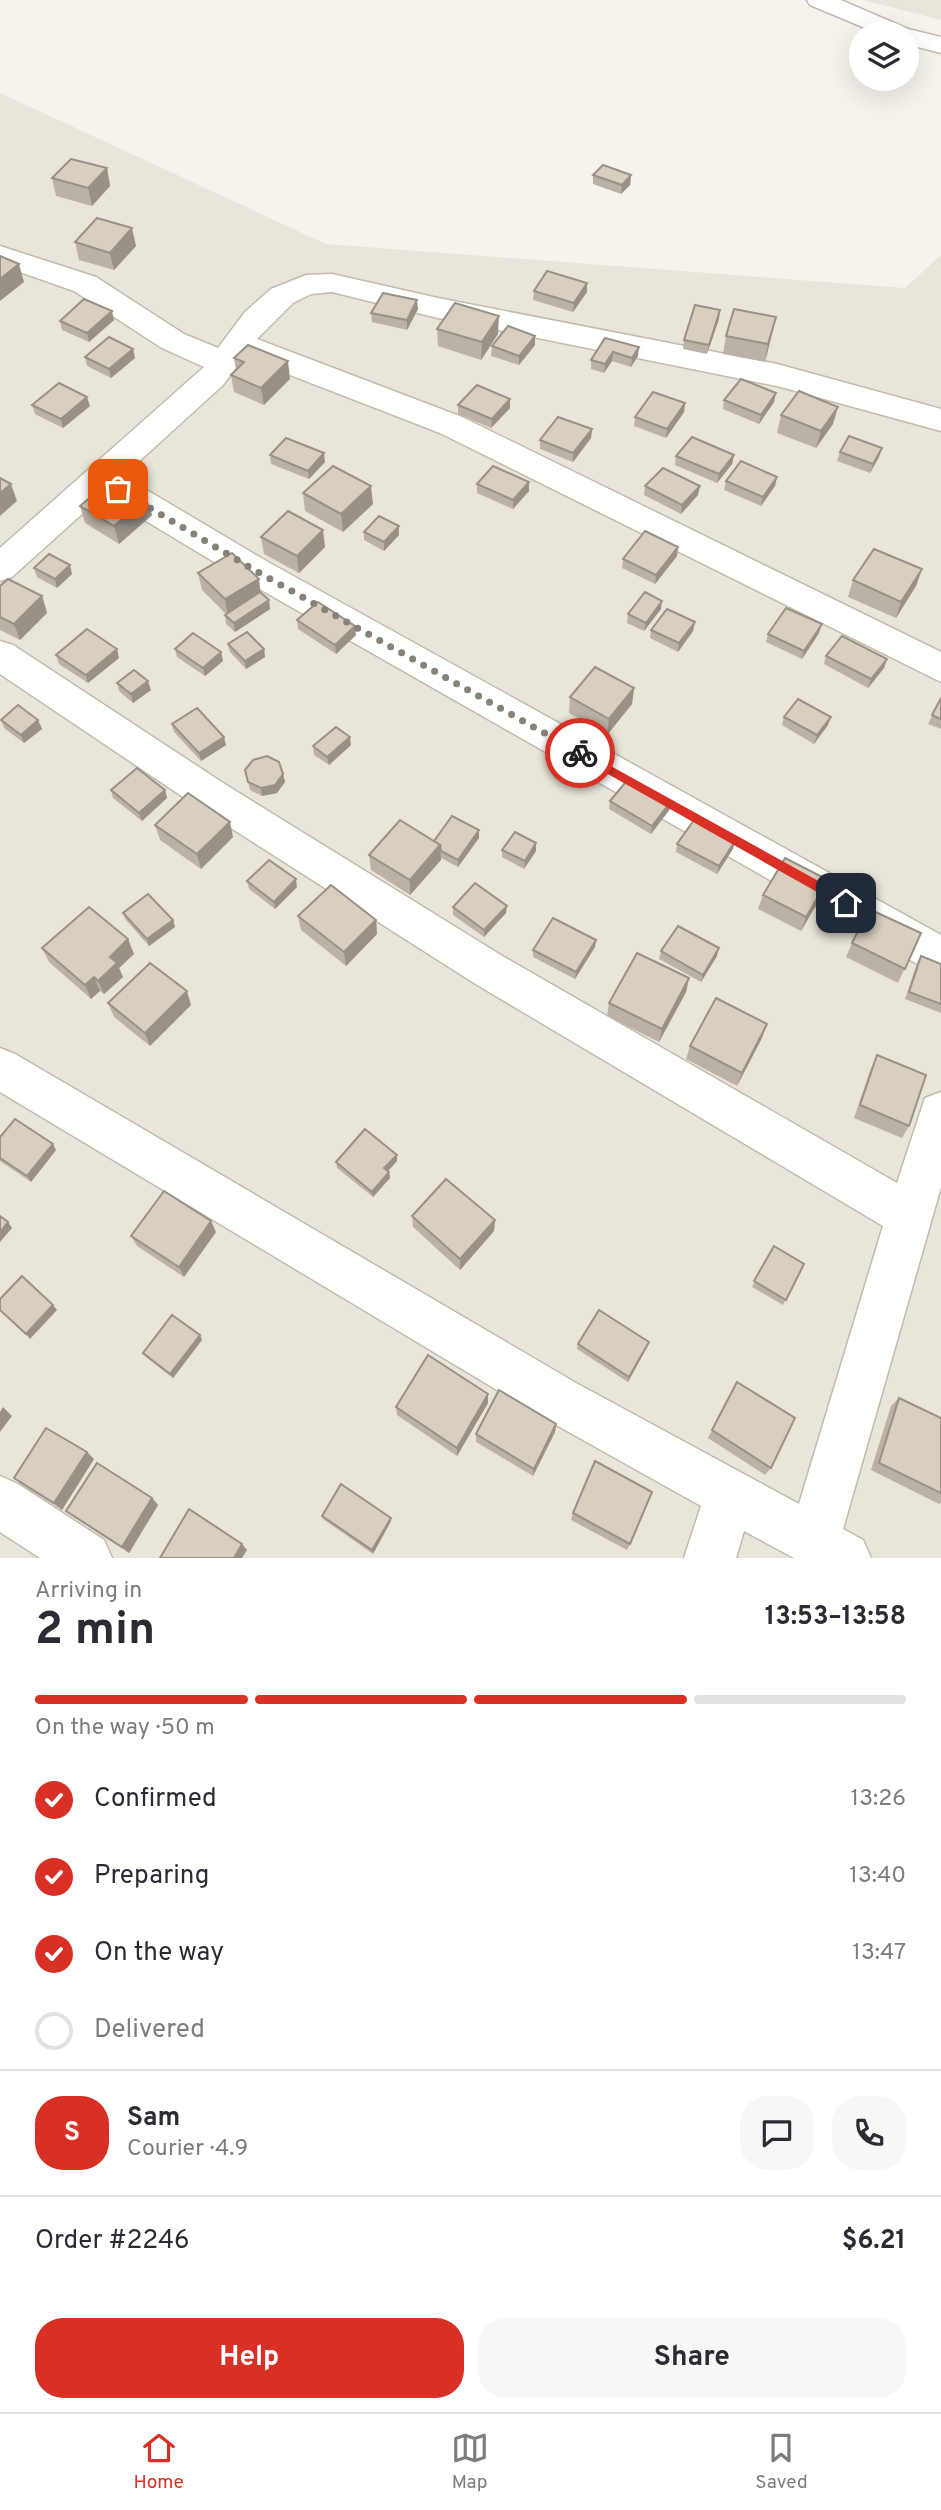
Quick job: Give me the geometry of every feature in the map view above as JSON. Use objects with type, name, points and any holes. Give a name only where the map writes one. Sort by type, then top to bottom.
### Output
[{"type":"street","points":[[819,0],[869,21]]},
{"type":"street","points":[[919,39],[941,45]]},
{"type":"street","points":[[0,256],[85,284],[173,341],[231,353],[450,425],[941,668]]},
{"type":"street","points":[[0,568],[98,477],[212,378],[256,319],[282,296],[306,285],[332,283],[438,308],[777,375],[941,421]]},
{"type":"street","points":[[98,477],[256,571],[941,956]]},
{"type":"street","points":[[0,655],[209,794],[478,963],[909,1216]]},
{"type":"street","points":[[0,1068],[559,1400],[830,1550],[909,1216],[941,1113]]},
{"type":"street","points":[[710,1558],[730,1495]]},
{"type":"street","points":[[0,1502],[86,1558]]},
{"type":"shaded area","points":[[863,0],[941,0],[941,20]]},
{"type":"shaded area","points":[[0,93],[326,244],[905,288],[941,255],[941,1558],[0,1558]]},
{"type":"building","points":[[71,159],[107,168],[88,188],[52,178]]},
{"type":"building","points":[[603,165],[631,175],[622,185],[593,175]]},
{"type":"building","points":[[97,218],[132,228],[110,253],[75,242]]},
{"type":"building","points":[[0,256],[19,264],[0,279]]},
{"type":"building","points":[[547,271],[587,283],[574,303],[534,291]]},
{"type":"building","points":[[383,293],[417,300],[407,320],[371,313]]},
{"type":"building","points":[[84,299],[112,311],[87,333],[60,321]]},
{"type":"building","points":[[455,303],[499,316],[482,342],[437,329]]},
{"type":"building","points":[[695,305],[720,310],[709,345],[684,340]]},
{"type":"building","points":[[734,309],[776,317],[768,344],[726,336]]},
{"type":"building","points":[[508,326],[535,336],[519,356],[492,346]]},
{"type":"building","points":[[109,337],[133,349],[109,369],[85,357]]},
{"type":"building","points":[[605,338],[639,347],[632,358],[613,352],[605,364],[591,360]]},
{"type":"building","points":[[248,345],[288,361],[261,388],[231,375],[244,362],[234,358]]},
{"type":"building","points":[[741,379],[776,393],[761,415],[724,400]]},
{"type":"building","points":[[59,383],[87,397],[61,419],[32,405]]},
{"type":"building","points":[[477,385],[510,399],[492,419],[458,405]]},
{"type":"building","points":[[799,391],[838,407],[821,431],[781,415]]},
{"type":"building","points":[[653,392],[685,403],[667,429],[635,417]]},
{"type":"building","points":[[558,417],[592,429],[573,453],[540,440]]},
{"type":"building","points":[[849,436],[882,448],[873,464],[840,452]]},
{"type":"building","points":[[692,437],[734,455],[719,474],[676,456]]},
{"type":"building","points":[[286,438],[324,453],[308,471],[270,455]]},
{"type":"building","points":[[741,461],[777,477],[763,497],[726,481]]},
{"type":"building","points":[[333,466],[371,486],[341,514],[303,493]]},
{"type":"building","points":[[493,466],[529,482],[513,500],[477,484]]},
{"type":"building","points":[[663,468],[700,486],[682,505],[645,486]]},
{"type":"building","points":[[0,478],[11,484],[0,493]]},
{"type":"building","points":[[113,478],[147,498],[114,526],[80,506]]},
{"type":"building","points":[[288,511],[323,530],[297,556],[261,537]]},
{"type":"building","points":[[379,516],[399,526],[384,542],[364,532]]},
{"type":"building","points":[[645,531],[678,547],[656,575],[623,559]]},
{"type":"building","points":[[874,549],[922,569],[901,602],[853,580]]},
{"type":"building","points":[[232,553],[259,579],[225,599],[198,573]]},
{"type":"building","points":[[49,554],[70,565],[55,579],[34,568]]},
{"type":"building","points":[[8,579],[42,596],[14,624],[0,617],[0,586]]},
{"type":"building","points":[[260,592],[269,600],[234,623],[225,615]]},
{"type":"building","points":[[645,592],[662,601],[646,623],[628,614]]},
{"type":"building","points":[[318,602],[355,626],[335,645],[297,620]]},
{"type":"building","points":[[786,608],[822,624],[804,651],[768,634]]},
{"type":"building","points":[[667,609],[695,622],[679,643],[651,630]]},
{"type":"building","points":[[87,629],[117,649],[86,675],[56,655]]},
{"type":"building","points":[[247,632],[264,649],[245,661],[228,644]]},
{"type":"building","points":[[193,633],[221,652],[203,668],[175,649]]},
{"type":"building","points":[[842,636],[887,659],[871,679],[826,656]]},
{"type":"building","points":[[595,667],[634,688],[609,719],[570,697]]},
{"type":"building","points":[[134,670],[148,681],[131,694],[117,683]]},
{"type":"building","points":[[941,698],[941,719],[932,715]]},
{"type":"building","points":[[798,699],[831,717],[817,735],[784,717]]},
{"type":"building","points":[[18,705],[38,720],[21,735],[1,720]]},
{"type":"building","points":[[197,708],[224,737],[199,753],[172,724]]},
{"type":"building","points":[[336,727],[350,737],[327,757],[313,746]]},
{"type":"building","points":[[267,756],[279,762],[283,774],[275,785],[261,788],[248,782],[245,770],[253,760]]},
{"type":"building","points":[[137,768],[165,790],[139,813],[111,790]]},
{"type":"building","points":[[629,778],[671,801],[652,826],[610,801]]},
{"type":"building","points":[[188,793],[230,822],[197,854],[155,825]]},
{"type":"building","points":[[452,816],[479,830],[458,860],[441,851],[440,845],[434,841]]},
{"type":"building","points":[[400,820],[440,845],[410,880],[369,855]]},
{"type":"building","points":[[694,820],[735,841],[719,866],[677,844]]},
{"type":"building","points":[[515,832],[536,843],[525,861],[502,850]]},
{"type":"building","points":[[785,858],[828,880],[806,917],[763,895]]},
{"type":"building","points":[[269,860],[296,879],[274,902],[247,881]]},
{"type":"building","points":[[475,883],[507,906],[484,930],[453,907]]},
{"type":"building","points":[[331,885],[376,920],[344,952],[298,916]]},
{"type":"building","points":[[148,894],[173,920],[147,939],[123,913]]},
{"type":"building","points":[[89,907],[128,939],[110,957],[117,963],[98,981],[94,977],[85,985],[42,948]]},
{"type":"building","points":[[869,909],[921,933],[905,969],[852,943]]},
{"type":"building","points":[[553,918],[596,940],[576,972],[533,950]]},
{"type":"building","points":[[678,926],[719,948],[703,975],[661,951]]},
{"type":"building","points":[[637,953],[689,978],[662,1029],[609,1003]]},
{"type":"building","points":[[921,956],[941,964],[941,1004],[909,992]]},
{"type":"building","points":[[150,963],[187,991],[145,1033],[108,1003]]},
{"type":"building","points":[[716,998],[767,1024],[742,1073],[690,1046]]},
{"type":"building","points":[[877,1055],[926,1075],[909,1126],[860,1105]]},
{"type":"building","points":[[15,1119],[53,1144],[27,1176],[0,1158],[0,1137]]},
{"type":"building","points":[[365,1129],[397,1155],[384,1168],[389,1172],[372,1192],[336,1162]]},
{"type":"building","points":[[446,1179],[495,1220],[460,1259],[412,1216]]},
{"type":"building","points":[[164,1191],[211,1221],[179,1267],[131,1236]]},
{"type":"building","points":[[0,1216],[8,1222],[0,1232]]},
{"type":"building","points":[[774,1246],[804,1264],[786,1300],[754,1281]]},
{"type":"building","points":[[22,1276],[53,1305],[26,1334],[0,1310],[0,1299]]},
{"type":"building","points":[[599,1310],[649,1342],[629,1377],[578,1344]]},
{"type":"building","points":[[172,1315],[200,1335],[170,1374],[143,1353]]},
{"type":"building","points":[[428,1355],[488,1394],[457,1448],[396,1407]]},
{"type":"building","points":[[737,1382],[795,1418],[771,1468],[712,1430]]},
{"type":"building","points":[[499,1390],[556,1424],[534,1469],[476,1434]]},
{"type":"building","points":[[899,1398],[941,1418],[941,1493],[879,1463]]},
{"type":"building","points":[[46,1428],[87,1452],[54,1503],[14,1478]]},
{"type":"building","points":[[595,1461],[652,1492],[630,1544],[573,1513]]},
{"type":"building","points":[[97,1463],[152,1498],[122,1547],[66,1511]]},
{"type":"building","points":[[341,1484],[391,1518],[372,1550],[322,1516]]},
{"type":"building","points":[[189,1509],[242,1544],[234,1558],[160,1558]]},
{"type":"way so far","points":[[118,489],[256,571],[580,753]]},
{"type":"route","points":[[580,753],[846,903]]}]
